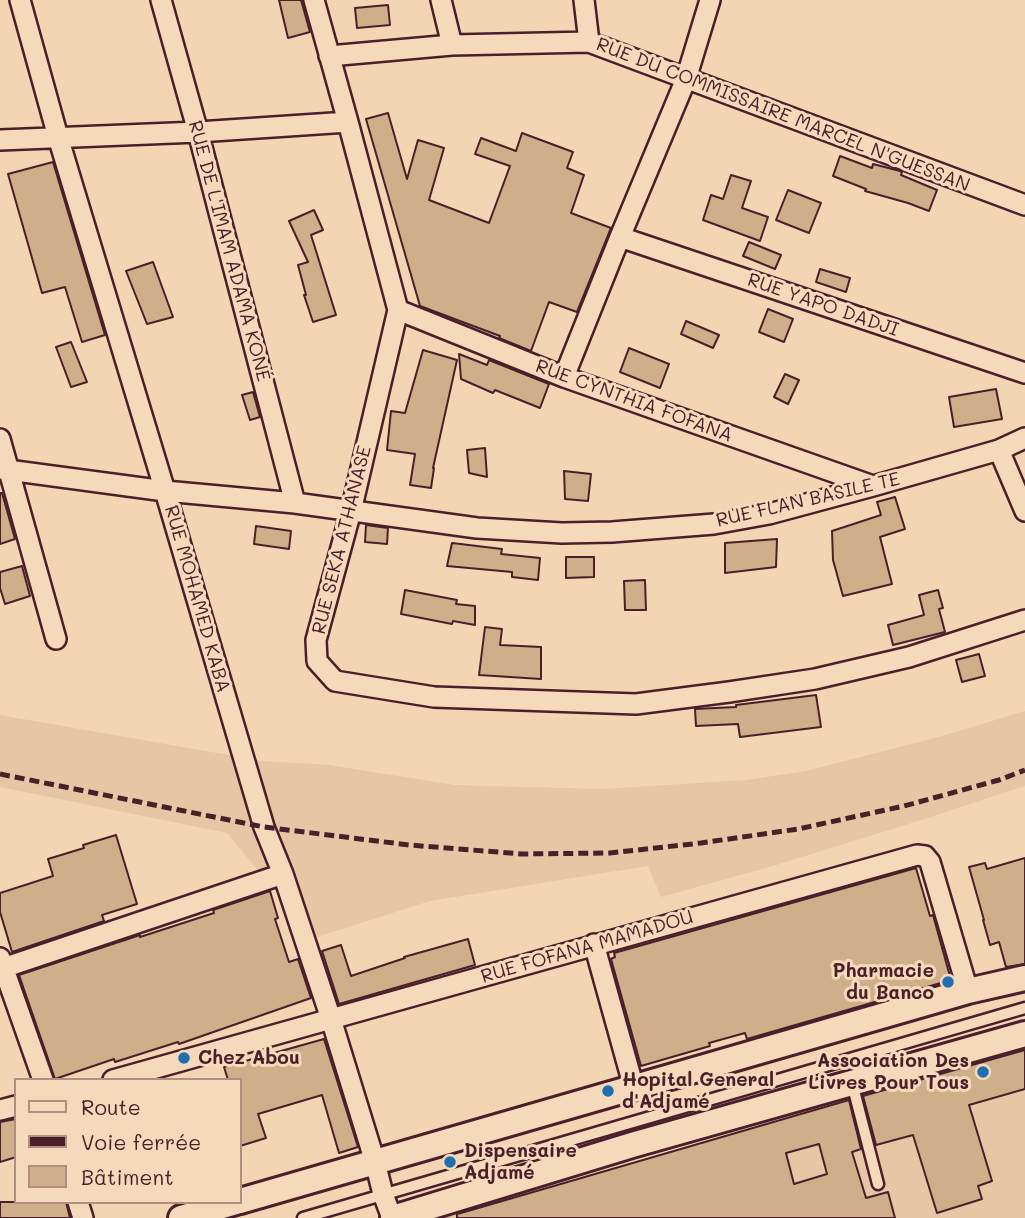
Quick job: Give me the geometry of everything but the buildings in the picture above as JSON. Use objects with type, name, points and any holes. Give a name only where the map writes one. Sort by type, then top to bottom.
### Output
[{"type":"street","name":"RUE MOHAMED KABA","points":[[20,0],[58,137],[264,827],[283,874],[331,1019],[383,1194],[393,1218]]},
{"type":"street","name":"RUE DE L'IMAM ADAMA KONÉ","points":[[160,0],[198,132],[295,503]]},
{"type":"street","name":"RUE SEKA ATHANASE","points":[[314,0],[398,310],[351,511],[316,640],[317,661],[335,681],[435,697],[636,704],[815,679],[909,657],[1025,620]]},
{"type":"street","points":[[441,0],[452,45]]},
{"type":"street","points":[[584,0],[589,42]]},
{"type":"street","points":[[564,377],[686,79],[710,0]]},
{"type":"street","name":"RUE DU COMMISSAIRE MARCEL N'GUESSAN","points":[[329,55],[452,45],[589,42],[1025,205]]},
{"type":"street","points":[[0,140],[198,132],[348,122]]},
{"type":"street","name":"RUE YAPO DADJI","points":[[620,237],[1025,373]]},
{"type":"street","name":"RUE CYNTHIA FOFANA","points":[[398,310],[564,377],[873,486]]},
{"type":"street","name":"RUE FLAN BASILE TE","points":[[4,470],[165,491],[295,503],[477,528],[562,533],[612,532],[714,524],[769,513],[999,450],[1025,438]]},
{"type":"street","points":[[0,439],[4,470],[55,639]]},
{"type":"street","points":[[999,450],[1025,511]]},
{"type":"street","name":"RUE FOFANA MAMADOU","points":[[120,1078],[917,855],[925,856],[930,862],[968,992]]},
{"type":"street","points":[[42,1078],[1,964],[283,874]]},
{"type":"street","points":[[594,944],[634,1088]]},
{"type":"street","points":[[242,1201],[968,992],[1025,978]]},
{"type":"street","points":[[393,1218],[632,1145],[1025,1034]]},
{"type":"street","points":[[181,1218],[231,1204]]},
{"type":"lane","points":[[303,1218],[1025,1008]]},
{"type":"lane","points":[[852,1083],[878,1184]]},
{"type":"shaded area","points":[[1025,711],[1025,786],[931,817],[661,897],[648,866],[430,901],[314,938],[227,833],[0,787],[0,715],[263,761],[329,765],[455,785],[602,789],[746,780],[806,771],[942,736]]},
{"type":"shaded area","points":[[1025,1050],[1025,1218],[443,1218],[748,1129]]},
{"type":"railway","points":[[0,774],[264,827],[409,845],[522,854],[610,853],[798,829],[904,806],[999,780],[1025,770]]},
{"type":"place","name":"Pharmacie du Banco","points":[[948,982]]},
{"type":"place","name":"Chez Abou","points":[[184,1058]]},
{"type":"place","name":"Association Des Livres Pour Tous","points":[[983,1072]]},
{"type":"place","name":"Hopital General d'Adjamé","points":[[608,1091]]},
{"type":"place","name":"Dispensaire Adjamé","points":[[450,1162]]}]
